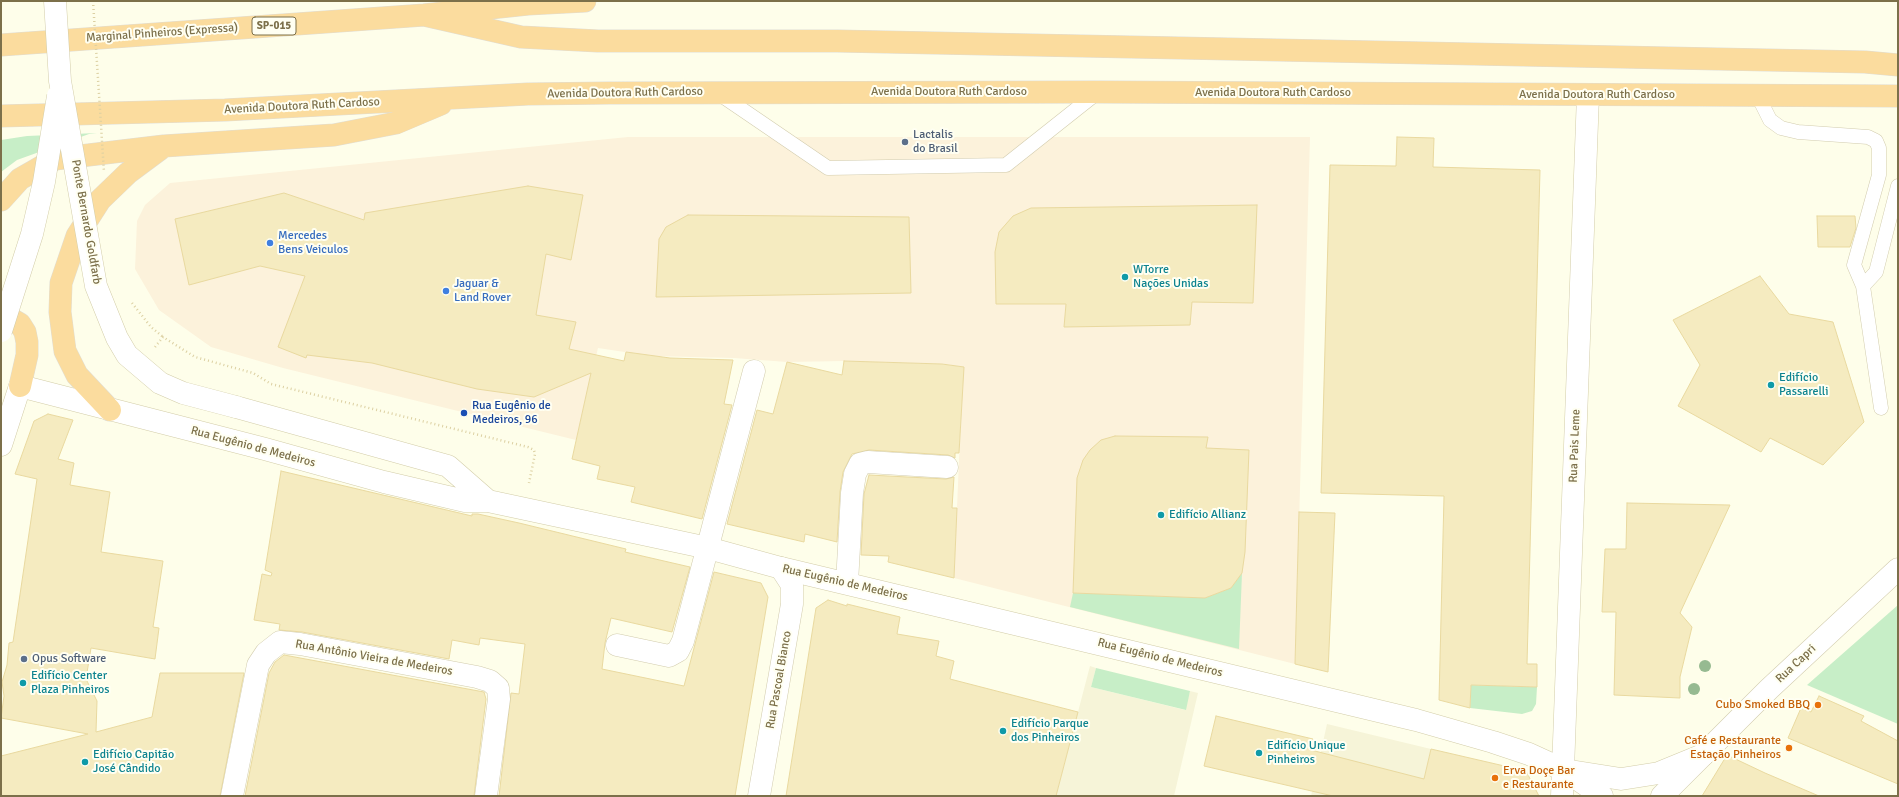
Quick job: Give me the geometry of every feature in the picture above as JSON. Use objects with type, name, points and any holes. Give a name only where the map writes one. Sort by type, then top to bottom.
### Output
[{"type":"highway","name":"Marginal Pinheiros (Expressa)","points":[[1,45],[424,16],[528,4],[585,1]]},
{"type":"highway","points":[[424,16],[521,37],[598,41],[837,41],[1865,62],[1898,65]]},
{"type":"highway","name":"Avenida Doutora Ruth Cardoso","points":[[1,116],[225,110],[536,94],[717,92],[1098,92],[1898,96]]},
{"type":"highway","points":[[1,200],[20,178],[55,160],[164,146],[334,135],[396,123],[455,98]]},
{"type":"highway","points":[[110,410],[77,375],[65,351],[60,312],[61,283],[77,236],[100,200],[128,173],[164,146]]},
{"type":"highway","points":[[1,313],[20,324],[25,332],[27,355],[20,386]]},
{"type":"main road","name":"Ponte Bernardo Goldfarb","points":[[55,1],[60,81],[96,286],[116,338],[127,354],[160,383],[183,393],[374,445]]},
{"type":"main road","name":"Ponte Bernardo Goldfarb","points":[[1,331],[32,234],[44,182],[60,81]]},
{"type":"main road","name":"Rua Pais Leme","points":[[1562,796],[1588,95]]},
{"type":"main road","points":[[617,645],[669,656],[678,651],[683,641],[754,371]]},
{"type":"main road","name":"Rua Eugênio de Medeiros","points":[[20,386],[265,449],[401,486],[465,501],[488,501],[708,548],[781,568],[1416,720],[1529,754],[1564,770],[1602,796]]},
{"type":"main road","points":[[1,445],[20,386]]},
{"type":"main road","name":"Rua Eugênio de Medeiros","points":[[374,445],[448,466],[488,501]]},
{"type":"main road","points":[[847,583],[852,493],[855,474],[860,464],[868,462],[947,466]]},
{"type":"main road","name":"Rua Pascoal Bianco","points":[[759,796],[792,604],[792,585],[781,568]]},
{"type":"main road","name":"Rua Capri","points":[[1662,796],[1769,689],[1898,569]]},
{"type":"main road","name":"Rua Antônio Vieira de Medeiros","points":[[232,796],[258,665],[266,653],[280,642],[308,645],[477,677],[490,681],[498,688],[499,699],[486,796]]},
{"type":"main road","points":[[1564,770],[1621,779],[1659,773],[1703,754]]},
{"type":"lane","points":[[717,92],[828,168],[1006,165],[1098,92]]},
{"type":"lane","points":[[1758,96],[1770,120],[1781,128],[1798,132],[1868,137],[1876,141],[1879,148],[1878,175],[1854,265],[1863,286],[1881,408]]},
{"type":"lane","points":[[1863,286],[1876,272],[1898,186]]},
{"type":"path","points":[[93,1],[104,178]]},
{"type":"path","points":[[130,300],[151,327],[163,337],[195,356],[253,373],[271,384],[532,448],[534,450],[535,458],[522,509]]},
{"type":"path","points":[[156,347],[163,337]]},
{"type":"shaded area","points":[[628,137],[1310,137],[1295,664],[954,578],[963,367],[944,364],[844,361],[787,362],[734,358],[651,356],[598,348],[576,440],[283,368],[211,347],[159,310],[135,269],[137,221],[145,205],[170,183]]},
{"type":"shaded area","points":[[1090,666],[1096,668],[1091,687],[1185,710],[1190,691],[1198,693],[1174,796],[1056,796]]},
{"type":"shaded area","points":[[1327,724],[1431,749],[1420,796],[1311,796]]},
{"type":"green space","points":[[97,133],[89,134],[17,160],[1,172],[1,140],[27,136]]},
{"type":"green space","points":[[1242,573],[1239,649],[1070,607],[1073,593],[1205,598],[1231,588]]},
{"type":"green space","points":[[1898,605],[1898,724],[1807,685]]},
{"type":"green space","points":[[1096,668],[1190,691],[1186,710],[1091,687]]},
{"type":"green space","points":[[1471,685],[1537,687],[1536,704],[1532,711],[1522,714],[1470,708]]},
{"type":"building","points":[[1397,137],[1434,138],[1433,167],[1540,170],[1527,664],[1537,664],[1537,687],[1471,685],[1470,708],[1439,700],[1444,496],[1321,493],[1330,165],[1396,166]]},
{"type":"building","points":[[528,186],[583,195],[571,260],[546,254],[536,315],[576,322],[569,349],[624,361],[626,352],[670,358],[733,360],[724,404],[732,405],[702,519],[631,502],[635,487],[597,479],[600,466],[572,459],[591,373],[534,397],[477,389],[372,363],[307,355],[306,358],[278,347],[305,276],[260,266],[189,285],[175,219],[284,193],[364,220],[365,213]]},
{"type":"building","name":"WTorre Nações Unidas","points":[[1257,205],[1253,303],[1192,302],[1190,325],[1064,327],[1066,304],[996,304],[995,252],[999,232],[1013,216],[1031,208]]},
{"type":"building","points":[[688,215],[909,217],[911,293],[656,297],[659,239],[666,227]]},
{"type":"building","points":[[1817,216],[1855,216],[1856,228],[1850,247],[1818,247]]},
{"type":"building","name":"Edifício Passarelli","points":[[1760,276],[1789,314],[1833,322],[1864,422],[1823,465],[1770,438],[1761,452],[1678,406],[1700,365],[1673,320]]},
{"type":"building","points":[[844,361],[942,364],[964,367],[959,453],[955,453],[955,458],[948,455],[869,450],[852,454],[843,472],[840,492],[837,542],[805,534],[804,542],[727,524],[757,410],[773,414],[787,362],[842,375]]},
{"type":"building","points":[[48,414],[73,420],[58,459],[74,463],[70,485],[110,492],[101,552],[163,561],[153,627],[159,628],[155,659],[91,648],[86,679],[97,701],[96,732],[152,717],[160,673],[244,673],[220,796],[1,796],[1,756],[88,734],[1,718],[4,696],[2,682],[7,665],[9,643],[13,642],[37,479],[15,474],[34,421]]},
{"type":"building","name":"Edifício Allianz","points":[[1115,436],[1208,437],[1206,448],[1249,450],[1245,552],[1242,573],[1231,588],[1205,598],[1073,593],[1077,478],[1083,460],[1090,450],[1101,440]]},
{"type":"building","points":[[281,471],[472,516],[472,514],[478,514],[519,523],[626,549],[625,552],[690,567],[672,632],[611,618],[605,643],[602,669],[684,686],[714,572],[761,583],[768,597],[735,796],[499,796],[511,693],[519,694],[525,644],[480,638],[479,645],[452,640],[449,659],[302,632],[279,630],[280,624],[254,620],[262,574],[271,576],[272,573],[265,570]]},
{"type":"building","points":[[869,475],[946,479],[954,477],[952,508],[957,508],[954,578],[888,562],[889,556],[861,555],[864,494]]},
{"type":"building","points":[[1627,503],[1730,505],[1680,613],[1692,627],[1680,677],[1680,698],[1614,695],[1616,612],[1602,612],[1605,549],[1626,549]]},
{"type":"building","points":[[1299,512],[1335,513],[1328,672],[1295,664]]},
{"type":"building","points":[[828,600],[847,606],[847,604],[900,617],[897,634],[939,641],[936,656],[954,661],[950,679],[1078,712],[1056,796],[786,796],[816,608]]},
{"type":"building","points":[[284,655],[484,692],[486,699],[474,796],[245,796],[269,673],[275,662]]},
{"type":"building","points":[[1819,696],[1864,716],[1861,721],[1898,741],[1898,784],[1788,738],[1801,708],[1811,712]]},
{"type":"building","points":[[1216,716],[1313,739],[1311,750],[1424,779],[1431,749],[1526,771],[1539,796],[1333,796],[1204,766]]},
{"type":"building","points":[[1727,755],[1765,773],[1819,796],[1702,796]]},
{"type":"place","name":"Lactalis do Brasil","points":[[905,142]]},
{"type":"place","name":"Mercedes Bens Veiculos","points":[[270,243]]},
{"type":"place","name":"WTorre Nações Unidas","points":[[1125,277]]},
{"type":"place","name":"Jaguar & Land Rover","points":[[446,291]]},
{"type":"place","name":"Edifício Passarelli","points":[[1771,385]]},
{"type":"place","name":"Rua Eugênio de Medeiros, 96","points":[[464,413]]},
{"type":"place","name":"Edifício Allianz","points":[[1161,515]]},
{"type":"place","name":"Opus Software","points":[[24,659]]},
{"type":"place","name":"Edifício Center Plaza Pinheiros","points":[[23,683]]},
{"type":"place","name":"Cubo Smoked BBQ","points":[[1818,705]]},
{"type":"place","name":"Edifício Parque dos Pinheiros","points":[[1003,731]]},
{"type":"place","name":"Café e Restaurante Estação Pinheiros","points":[[1789,748]]},
{"type":"place","name":"Edifício Unique Pinheiros","points":[[1259,753]]},
{"type":"place","name":"Edifício Capitão José Cândido","points":[[85,762]]},
{"type":"place","name":"Erva Doçe Bar e Restaurante","points":[[1495,778]]}]
